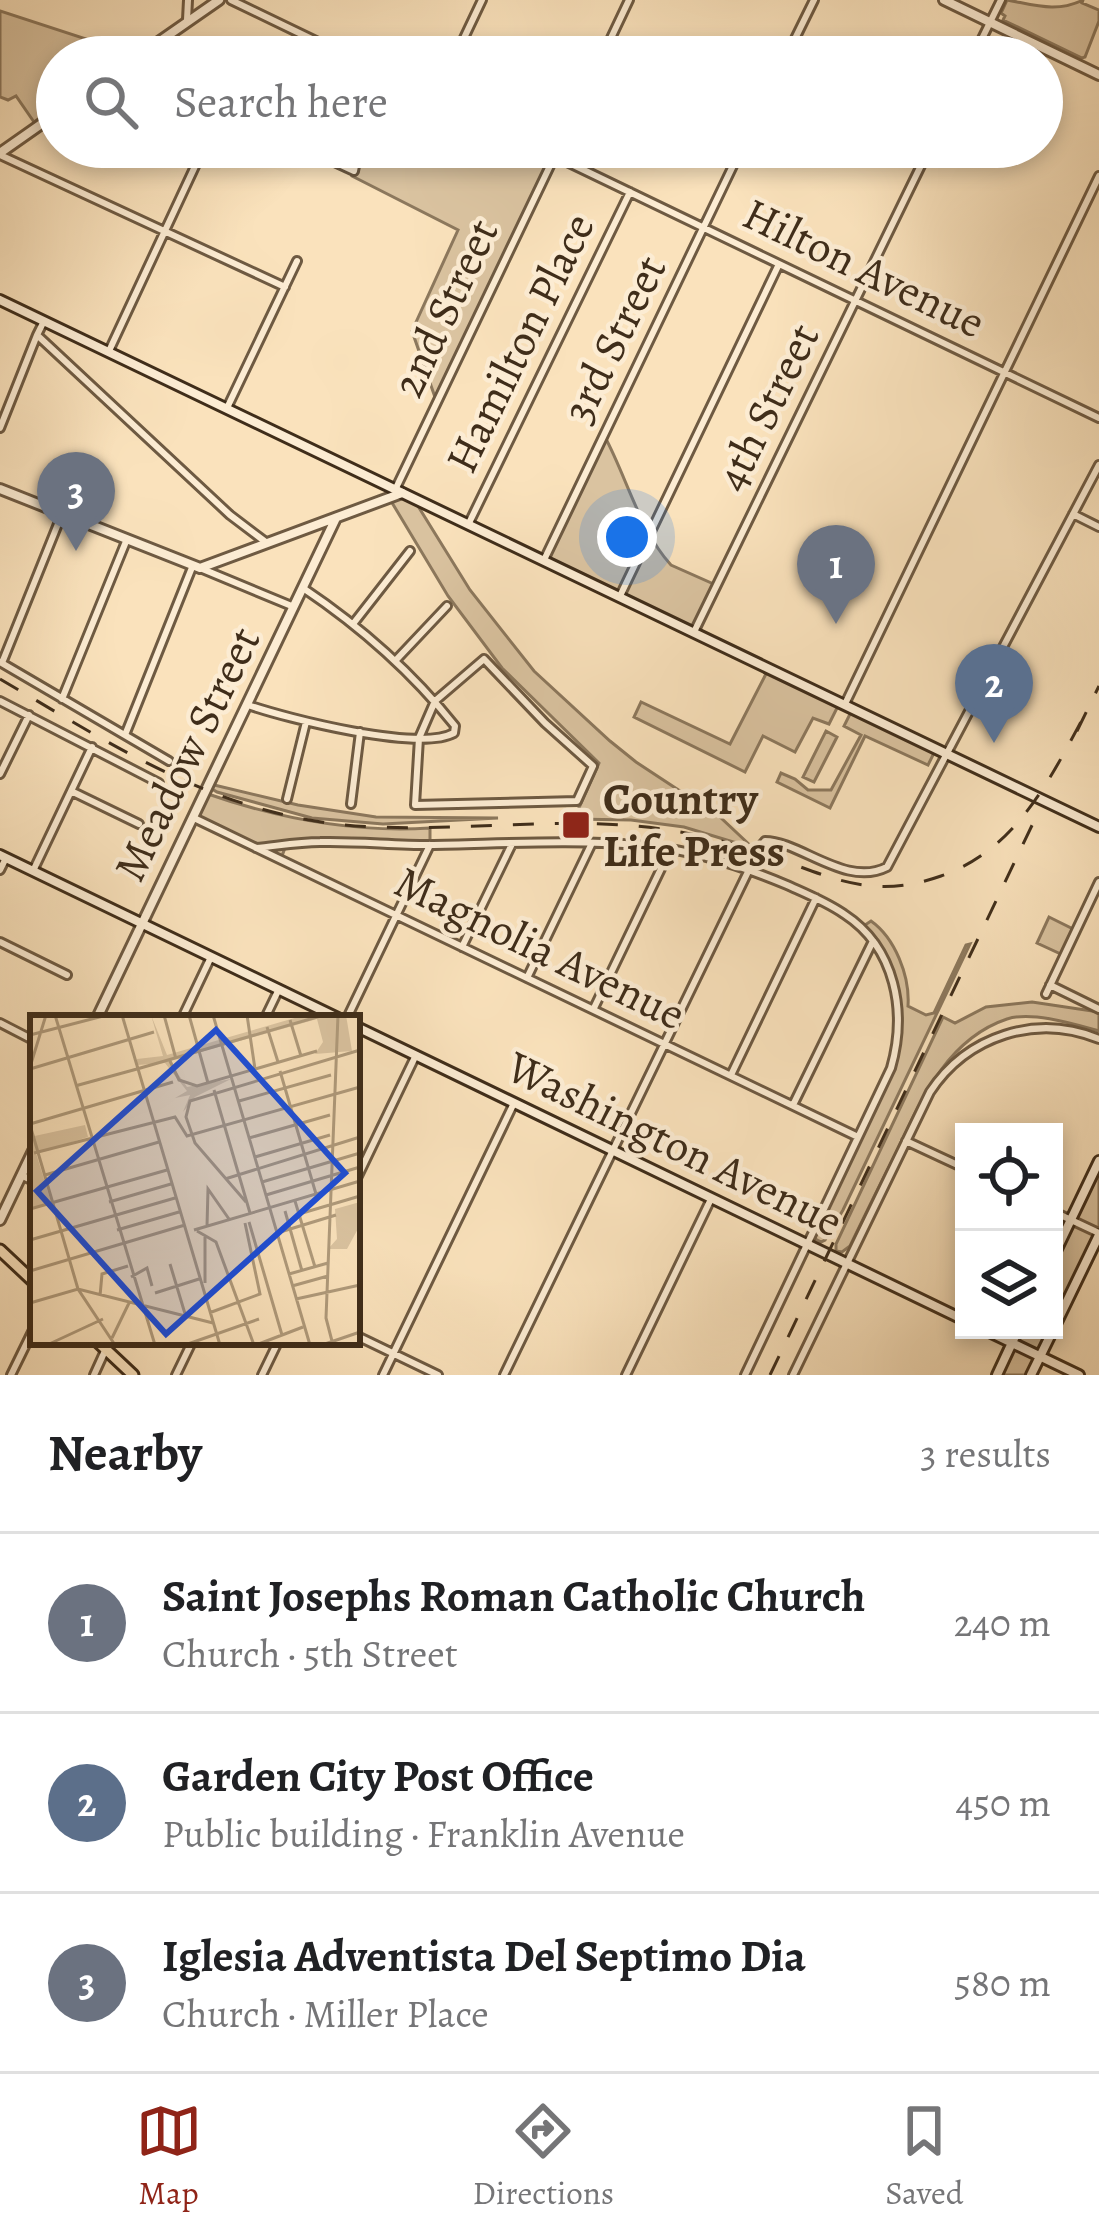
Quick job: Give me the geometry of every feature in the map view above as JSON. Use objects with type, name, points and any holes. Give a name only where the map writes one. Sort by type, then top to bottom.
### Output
[{"type":"main road","points":[[167,36],[219,0]]},
{"type":"main road","points":[[944,0],[1019,36]]},
{"type":"main road","points":[[1063,57],[1099,75]]},
{"type":"main road","points":[[0,154],[36,128]]},
{"type":"main road","points":[[0,300],[1099,827]]},
{"type":"main road","points":[[0,489],[196,567],[397,492]]},
{"type":"main road","name":"Meadow Street","points":[[98,1015],[337,518]]},
{"type":"main road","points":[[3,856],[336,1015]]},
{"type":"main road","name":"Washington Avenue","points":[[360,1028],[955,1316]]},
{"type":"main road","points":[[0,1220],[30,1157]]},
{"type":"main road","points":[[1063,1236],[1099,1161]]},
{"type":"main road","points":[[1063,1308],[1099,1234]]},
{"type":"main road","points":[[0,1250],[30,1278]]},
{"type":"main road","points":[[1004,1339],[1079,1375]]},
{"type":"main road","points":[[997,1375],[1014,1339]]},
{"type":"main road","points":[[1031,1375],[1048,1339]]},
{"type":"main road","points":[[105,1345],[133,1375]]},
{"type":"street","points":[[186,23],[188,0]]},
{"type":"street","points":[[231,0],[306,36]]},
{"type":"street","points":[[465,36],[482,0]]},
{"type":"street","points":[[612,36],[629,0]]},
{"type":"street","points":[[796,36],[814,0]]},
{"type":"street","points":[[984,36],[1001,0]]},
{"type":"street","points":[[0,140],[11,146]]},
{"type":"street","points":[[0,154],[285,286]]},
{"type":"street","points":[[109,351],[194,168]]},
{"type":"street","name":"2nd Street","points":[[397,492],[548,168]]},
{"type":"street","name":"Hilton Avenue","points":[[586,168],[1099,418]]},
{"type":"street","name":"3rd Street","points":[[544,560],[732,168]]},
{"type":"street","name":"4th Street","points":[[694,632],[920,168]]},
{"type":"street","points":[[845,704],[1099,176]]},
{"type":"street","name":"Hamilton Place","points":[[470,524],[629,192]]},
{"type":"street","points":[[227,407],[297,261]]},
{"type":"street","points":[[620,596],[779,264]]},
{"type":"street","points":[[0,428],[44,321]]},
{"type":"street","points":[[37,335],[232,516],[268,543]]},
{"type":"street","points":[[504,1375],[763,843],[771,841],[834,866],[884,870],[1099,465]]},
{"type":"street","points":[[62,514],[1,663],[169,760]]},
{"type":"street","points":[[1073,514],[1099,527]]},
{"type":"street","points":[[62,699],[127,539]]},
{"type":"street","points":[[353,624],[410,550]]},
{"type":"street","points":[[125,735],[196,567],[294,607]]},
{"type":"street","points":[[248,705],[361,732],[419,738],[448,737],[455,730],[396,660],[303,588]]},
{"type":"street","points":[[396,660],[447,606]]},
{"type":"street","points":[[484,659],[593,766],[577,801],[415,805],[419,738],[435,701],[484,659]]},
{"type":"street","points":[[0,701],[159,783]]},
{"type":"street","points":[[0,774],[29,716]]},
{"type":"street","points":[[287,799],[306,722]]},
{"type":"street","points":[[351,804],[361,732]]},
{"type":"street","points":[[33,871],[92,747]]},
{"type":"street","points":[[71,791],[139,824]]},
{"type":"street","name":"Magnolia Avenue","points":[[194,818],[858,1137]]},
{"type":"street","points":[[256,848],[324,842],[592,843],[670,850],[749,868],[816,898],[846,915],[873,941],[893,982],[898,1007],[899,1031],[891,1068],[745,1375]]},
{"type":"street","points":[[527,978],[592,843]]},
{"type":"street","points":[[282,860],[289,844]]},
{"type":"street","points":[[462,947],[512,844]]},
{"type":"street","points":[[345,1015],[430,845]]},
{"type":"street","points":[[593,1010],[670,850]]},
{"type":"street","points":[[0,869],[3,856]]},
{"type":"street","points":[[1046,994],[1099,882]]},
{"type":"street","points":[[731,1076],[816,898]]},
{"type":"street","points":[[793,1105],[873,941]]},
{"type":"street","points":[[0,942],[68,975]]},
{"type":"street","points":[[183,1015],[211,957]]},
{"type":"street","points":[[1051,985],[1099,1009]]},
{"type":"street","points":[[266,1015],[279,989]]},
{"type":"street","points":[[0,1034],[2,1024],[30,1038]]},
{"type":"street","points":[[794,1375],[936,1082],[973,1048],[1005,1034],[1031,1028],[1071,1030],[1099,1039]]},
{"type":"street","points":[[360,1172],[416,1055]]},
{"type":"street","points":[[383,1375],[514,1102]]},
{"type":"street","points":[[906,1141],[955,1164]]},
{"type":"street","points":[[21,1175],[30,1180]]},
{"type":"street","points":[[626,1375],[711,1199]]},
{"type":"street","points":[[1063,1216],[1099,1234]]},
{"type":"street","points":[[11,1375],[30,1336]]},
{"type":"street","points":[[360,1337],[438,1375]]},
{"type":"street","points":[[94,1375],[104,1345]]},
{"type":"street","points":[[176,1375],[191,1345]]},
{"type":"street","points":[[262,1375],[277,1345]]},
{"type":"shaded area","points":[[1007,0],[1055,7],[1083,0],[1099,10],[1099,21],[1082,58],[1063,49],[1063,36],[1036,36],[1003,20]]},
{"type":"shaded area","points":[[0,11],[77,36],[36,36],[36,121],[16,96],[0,97]]},
{"type":"shaded area","points":[[354,168],[549,168],[436,400],[412,331],[458,230],[352,176]]},
{"type":"shaded area","points":[[605,437],[660,552],[671,565],[718,586],[696,634],[544,561]]},
{"type":"shaded area","points":[[395,490],[413,498],[470,590],[534,671],[610,741],[721,818],[753,848],[684,827],[574,819],[599,763],[502,668],[448,596],[391,501]]},
{"type":"shaded area","points":[[769,668],[840,702],[829,724],[813,718],[795,752],[763,736],[745,772],[634,717],[641,702],[730,744]]},
{"type":"shaded area","points":[[853,708],[936,749],[928,765],[865,736],[830,808],[777,782],[781,773],[808,790],[831,790],[861,735],[844,726]]},
{"type":"shaded area","points":[[826,731],[837,737],[814,782],[803,777]]},
{"type":"shaded area","points":[[210,784],[376,817],[498,818],[383,824],[312,818],[217,792]]},
{"type":"shaded area","points":[[205,793],[316,822],[430,828],[430,845],[324,842],[286,845],[282,856],[194,818]]},
{"type":"shaded area","points":[[1049,917],[1075,930],[1063,955],[1037,943]]},
{"type":"shaded area","points":[[871,921],[899,959],[908,1006],[926,1015],[934,1013],[970,944],[843,1210],[821,1242],[808,1235],[891,1068],[898,1041],[893,980],[865,932]]},
{"type":"shaded area","points":[[1032,1002],[1099,1012],[1099,1031],[1053,1019],[1017,1017],[986,1028],[968,1041],[926,1093],[850,1246],[836,1251],[943,1017],[955,1023],[986,1007]]},
{"type":"shaded area","points":[[1099,1159],[1099,1236],[1063,1310],[1063,1234]]},
{"type":"shaded area","points":[[1013,1339],[1049,1339],[1031,1375],[995,1375]]},
{"type":"railway","points":[[0,679],[134,756],[224,797],[272,812],[376,827],[595,824],[668,830],[729,843],[871,886],[941,876],[989,849],[1027,812],[1083,718]]},
{"type":"railway","points":[[1077,731],[1099,686]]},
{"type":"railway","points":[[770,1375],[1036,817]]},
{"type":"place","name":"Iglesia Adventista Del Septimo Dia","points":[[76,551]]},
{"type":"place","name":"Saint Josephs Roman Catholic Church","points":[[836,624]]},
{"type":"place","name":"Garden City Post Office","points":[[994,743]]},
{"type":"place","name":"Country Life Press","points":[[576,825]]}]
